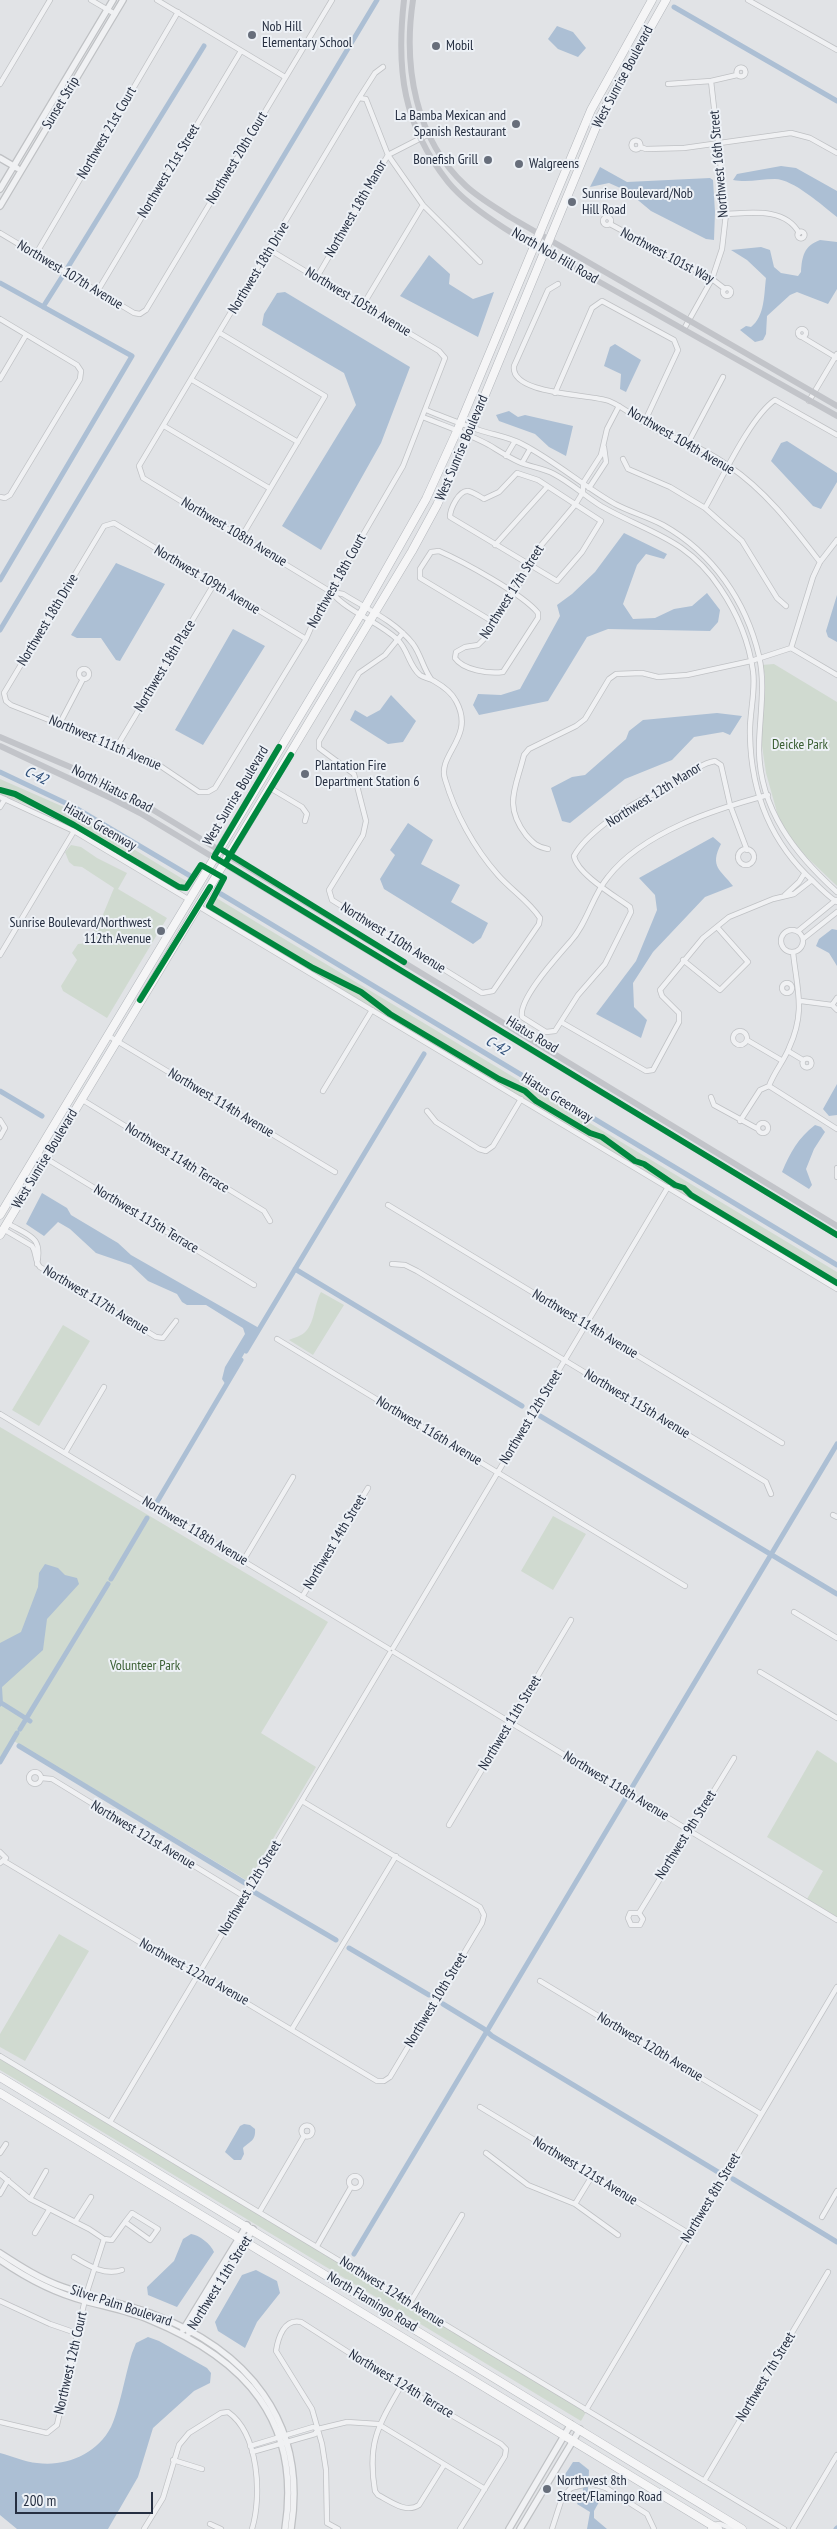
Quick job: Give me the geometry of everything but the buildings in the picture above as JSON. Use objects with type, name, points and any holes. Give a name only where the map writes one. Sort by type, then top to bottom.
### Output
[{"type":"highway","name":"West Sunrise Boulevard","points":[[0,1215],[362,611],[426,499],[457,431],[591,110],[652,0]]},
{"type":"highway","name":"West Sunrise Boulevard","points":[[4,1229],[116,1040],[371,621],[437,505],[468,436],[601,115],[666,0]]},
{"type":"highway","name":"North Flamingo Road","points":[[0,2077],[250,2227],[742,2529]]},
{"type":"highway","name":"North Flamingo Road","points":[[0,2093],[573,2440],[713,2528]]},
{"type":"main road","name":"North Nob Hill Road","points":[[404,0],[400,46],[401,71],[410,112],[421,139],[440,170],[461,195],[487,216],[544,250],[837,416]]},
{"type":"main road","name":"North Nob Hill Road","points":[[413,0],[410,25],[410,71],[419,110],[429,134],[446,163],[467,187],[538,234],[837,406]]},
{"type":"main road","name":"North Hiatus Road","points":[[0,737],[121,791],[219,848]]},
{"type":"main road","name":"North Hiatus Road","points":[[0,746],[113,798],[214,857]]},
{"type":"main road","name":"Hiatus Road","points":[[219,848],[837,1226]]},
{"type":"main road","name":"Hiatus Road","points":[[214,857],[837,1235]]},
{"type":"street","points":[[0,84],[50,0]]},
{"type":"street","points":[[91,0],[114,14]]},
{"type":"street","name":"Sunset Strip","points":[[0,189],[113,0]]},
{"type":"street","name":"Sunset Strip","points":[[0,206],[123,0]]},
{"type":"street","points":[[157,0],[286,77]]},
{"type":"street","name":"Northwest 20th Court","points":[[140,314],[146,310],[332,0]]},
{"type":"street","points":[[748,0],[756,2],[837,50]]},
{"type":"street","name":"Northwest 21st Court","points":[[36,254],[178,12]]},
{"type":"street","name":"Northwest 21st Street","points":[[97,292],[241,51]]},
{"type":"street","name":"Northwest 18th Drive","points":[[140,472],[140,466],[359,98],[375,73],[383,67]]},
{"type":"street","points":[[668,84],[711,81],[737,75]]},
{"type":"street","name":"Northwest 16th Street","points":[[684,329],[712,279],[722,249],[726,214],[711,81]]},
{"type":"street","points":[[359,98],[366,99],[388,155],[423,205],[480,262]]},
{"type":"street","points":[[640,147],[646,149],[684,148],[791,133],[810,138],[837,153]]},
{"type":"street","name":"Northwest 18th Manor","points":[[317,277],[388,155],[429,134]]},
{"type":"street","points":[[0,158],[21,171]]},
{"type":"street","points":[[363,305],[423,205]]},
{"type":"street","points":[[726,214],[775,214],[786,219],[799,232]]},
{"type":"street","name":"Northwest 101st Way","points":[[610,224],[712,279],[725,289]]},
{"type":"street","name":"Northwest 107th Avenue","points":[[0,233],[134,314],[140,314]]},
{"type":"street","name":"Northwest 105th Avenue","points":[[270,250],[439,350],[445,358]]},
{"type":"street","name":"Northwest 104th Avenue","points":[[558,284],[548,290],[513,372],[516,378],[555,393],[592,396],[619,406],[644,423],[688,443],[730,466],[778,509],[820,562]]},
{"type":"street","points":[[555,393],[592,308],[602,301],[674,340],[678,345],[678,350],[644,423]]},
{"type":"street","points":[[0,319],[77,365],[82,371],[80,379],[10,495],[3,498]]},
{"type":"street","points":[[220,333],[326,396],[269,488],[242,536]]},
{"type":"street","points":[[0,379],[26,335]]},
{"type":"street","points":[[802,337],[836,356],[809,401]]},
{"type":"street","name":"Northwest 18th Court","points":[[208,792],[215,788],[306,639],[403,466],[445,358]]},
{"type":"street","points":[[688,443],[723,377]]},
{"type":"street","points":[[192,380],[298,442]]},
{"type":"street","points":[[705,508],[752,428],[768,404],[775,400],[837,435]]},
{"type":"street","name":"Northwest 17th Street","points":[[583,483],[601,455],[603,443],[619,406]]},
{"type":"street","points":[[426,410],[515,441],[530,449],[616,504],[675,533],[706,558],[722,575],[738,600],[754,637],[759,658],[762,690],[759,751],[762,776],[776,818],[786,837],[805,861],[837,892]]},
{"type":"street","points":[[423,417],[468,436],[522,463],[540,467],[583,492],[600,505],[669,538],[687,551],[720,587],[732,606],[744,633],[751,661],[753,688],[750,749],[759,798],[768,823],[776,837],[804,874],[836,901],[798,931]]},
{"type":"street","points":[[164,426],[269,488]]},
{"type":"street","points":[[506,456],[515,441]]},
{"type":"street","name":"Northwest 17th Street","points":[[513,593],[538,612],[538,618],[506,669],[498,673],[483,671],[458,662],[455,658],[460,649],[478,645],[484,640],[494,623],[513,593],[528,570],[528,564],[575,505],[583,492],[590,488],[606,462],[603,443]]},
{"type":"street","points":[[522,463],[530,449]]},
{"type":"street","points":[[622,459],[628,469],[670,487],[705,508],[742,540],[777,598],[786,606]]},
{"type":"street","name":"Northwest 108th Avenue","points":[[140,472],[143,478],[242,536],[331,592],[338,600],[362,611],[375,613],[403,633],[414,646],[423,668],[432,680],[456,700],[460,711],[462,732],[445,763],[443,771],[461,819],[486,860],[540,918],[540,924],[493,990],[488,993]]},
{"type":"street","points":[[517,473],[538,480],[548,486],[601,521],[582,552],[557,582],[450,517],[455,504],[464,491],[469,491],[484,498],[494,496],[517,473]]},
{"type":"street","points":[[583,483],[583,492]]},
{"type":"street","points":[[495,545],[548,486]]},
{"type":"street","name":"Northwest 18th Drive","points":[[4,694],[104,526],[109,523]]},
{"type":"street","name":"Northwest 109th Avenue","points":[[109,523],[114,523],[306,639]]},
{"type":"street","points":[[548,849],[538,847],[530,839],[516,821],[512,811],[524,755],[529,749],[577,725],[585,719],[609,679],[616,674],[642,673],[658,677],[687,675],[751,661],[791,648],[796,638],[807,592],[820,562],[837,540]]},
{"type":"street","points":[[494,623],[420,578],[420,569],[430,552],[438,551],[452,557],[513,593]]},
{"type":"street","name":"Northwest 18th Place","points":[[116,748],[214,584]]},
{"type":"street","name":"Northwest 108th Avenue","points":[[331,592],[343,594],[371,621],[398,640],[407,651],[418,674],[432,680]]},
{"type":"street","points":[[398,640],[403,633]]},
{"type":"street","name":"Northwest 110th Avenue","points":[[398,640],[377,662],[365,667],[359,673],[319,741],[319,748],[354,774],[366,821],[363,835],[329,890],[332,900],[482,993],[488,993]]},
{"type":"street","points":[[791,648],[837,674]]},
{"type":"street","points":[[60,724],[84,679]]},
{"type":"street","name":"Northwest 111th Avenue","points":[[4,694],[6,701],[11,704],[116,748],[153,761],[199,792],[208,792]]},
{"type":"street","name":"Northwest 12th Manor","points":[[600,886],[575,863],[574,856],[587,840],[616,816],[645,798],[667,790],[705,763],[715,761],[721,765],[730,805]]},
{"type":"street","points":[[270,788],[302,807],[307,814],[305,822]]},
{"type":"street","points":[[600,886],[630,907],[631,912],[605,964],[578,995],[562,1022],[555,1030],[550,1032],[522,1017],[521,1012],[537,984],[574,939],[600,886],[619,864],[653,840],[730,805],[768,795]]},
{"type":"street","points":[[0,807],[2,798],[74,831],[188,899]]},
{"type":"street","points":[[730,805],[747,850]]},
{"type":"street","points":[[0,954],[74,831]]},
{"type":"street","points":[[784,896],[799,882],[804,874]]},
{"type":"street","points":[[562,1022],[646,1071],[653,1070],[679,1022],[679,1013],[662,996],[660,990],[683,960],[729,917],[794,894],[812,880]]},
{"type":"street","points":[[198,906],[837,1289]]},
{"type":"street","points":[[803,939],[798,931],[789,929],[780,939],[782,947],[793,952],[800,949],[803,939],[837,912]]},
{"type":"street","points":[[683,960],[720,990],[748,962],[717,927]]},
{"type":"street","points":[[740,1121],[760,1090],[769,1086],[781,1060],[788,1051],[799,1022],[800,1001],[794,987],[793,952]]},
{"type":"street","points":[[832,1005],[837,998]]},
{"type":"street","points":[[800,1001],[832,1005],[837,1010]]},
{"type":"street","points":[[323,1091],[372,1010]]},
{"type":"street","name":"Northwest 114th Avenue","points":[[108,1035],[335,1172]]},
{"type":"street","points":[[747,1040],[781,1060]]},
{"type":"street","points":[[788,1051],[803,1060]]},
{"type":"street","points":[[769,1086],[837,1129]]},
{"type":"street","points":[[711,1097],[714,1104],[740,1121],[758,1129]]},
{"type":"street","name":"Northwest 114th Terrace","points":[[81,1098],[264,1211],[270,1221]]},
{"type":"street","points":[[427,1110],[436,1122],[479,1149],[486,1151],[493,1146],[522,1099]]},
{"type":"street","points":[[0,1120],[5,1128],[0,1137]]},
{"type":"street","name":"Northwest 115th Terrace","points":[[37,1153],[254,1285]]},
{"type":"street","points":[[836,1176],[837,1168]]},
{"type":"street","name":"Northwest 12th Street","points":[[110,2122],[668,1187]]},
{"type":"street","name":"Northwest 114th Avenue","points":[[388,1205],[782,1443]]},
{"type":"street","name":"Northwest 117th Avenue","points":[[4,1229],[27,1235],[40,1246],[37,1264]]},
{"type":"street","name":"Northwest 117th Avenue","points":[[4,1229],[35,1250],[37,1264]]},
{"type":"street","points":[[23,1241],[27,1235]]},
{"type":"street","name":"Northwest 117th Avenue","points":[[37,1264],[156,1337],[163,1338],[176,1321]]},
{"type":"street","name":"Northwest 115th Avenue","points":[[392,1264],[405,1265],[417,1271],[565,1360],[766,1482],[771,1494]]},
{"type":"street","name":"Northwest 116th Avenue","points":[[277,1339],[684,1586]]},
{"type":"street","points":[[65,1453],[104,1387]]},
{"type":"street","name":"Northwest 118th Avenue","points":[[0,1414],[837,1920]]},
{"type":"street","points":[[243,1561],[293,1477]]},
{"type":"street","name":"Northwest 14th Street","points":[[302,1597],[368,1488]]},
{"type":"street","points":[[794,1612],[837,1638]]},
{"type":"street","name":"Northwest 11th Street","points":[[449,1825],[571,1620]]},
{"type":"street","points":[[760,1672],[837,1718]]},
{"type":"street","name":"Northwest 9th Street","points":[[639,1912],[734,1758]]},
{"type":"street","name":"Northwest 121st Avenue","points":[[41,1778],[52,1780],[244,1897]]},
{"type":"street","points":[[292,2028],[396,1856],[302,1801]]},
{"type":"street","name":"Northwest 122nd Avenue","points":[[0,1852],[5,1854],[2,1862],[197,1976],[292,2028],[377,2080],[384,2081]]},
{"type":"street","name":"Northwest 10th Street","points":[[384,2081],[390,2077],[482,1923],[484,1915],[480,1907],[396,1856]]},
{"type":"street","name":"Northwest 120th Avenue","points":[[540,1981],[761,2114]]},
{"type":"street","name":"Northwest 8th Street","points":[[586,2410],[837,1987]]},
{"type":"street","name":"Northwest 124th Avenue","points":[[0,2056],[260,2211],[784,2529]]},
{"type":"street","name":"Northwest 121st Avenue","points":[[480,2106],[690,2234]]},
{"type":"street","points":[[260,2211],[304,2136]]},
{"type":"street","points":[[0,2153],[6,2144]]},
{"type":"street","points":[[486,2153],[528,2185],[575,2204],[618,2235]]},
{"type":"street","points":[[30,2199],[46,2171]]},
{"type":"street","points":[[0,2174],[30,2199],[104,2239],[112,2240],[125,2222],[132,2213],[158,2229],[150,2240],[125,2222]]},
{"type":"street","points":[[575,2204],[592,2176]]},
{"type":"street","points":[[0,2194],[8,2180]]},
{"type":"street","points":[[317,2246],[351,2187]]},
{"type":"street","points":[[822,2217],[837,2190]]},
{"type":"street","points":[[75,2222],[91,2197]]},
{"type":"street","points":[[35,2233],[49,2210]]},
{"type":"street","points":[[410,2302],[462,2215]]},
{"type":"street","name":"Northwest 11th Street","points":[[243,2239],[184,2328],[184,2335],[191,2331],[250,2227]]},
{"type":"street","name":"Northwest 12th Court","points":[[0,2422],[47,2433],[57,2425],[86,2298],[104,2239]]},
{"type":"street","name":"Silver Palm Boulevard","points":[[0,2253],[35,2275],[86,2298],[150,2313],[191,2331],[244,2369],[260,2387],[288,2442],[294,2485],[291,2529]]},
{"type":"street","points":[[74,2257],[94,2268],[113,2273],[122,2270]]},
{"type":"street","name":"Silver Palm Boulevard","points":[[0,2260],[32,2280],[116,2308],[184,2335],[224,2360],[240,2374],[267,2407],[278,2437],[288,2480],[285,2529]]},
{"type":"street","name":"Northwest 7th Street","points":[[704,2481],[828,2272]]},
{"type":"street","points":[[0,2301],[50,2324],[79,2334]]},
{"type":"street","name":"Northwest 124th Terrace","points":[[318,2429],[312,2409],[276,2351],[283,2329],[289,2322],[295,2320],[401,2386],[501,2444],[506,2449],[505,2456],[485,2489]]},
{"type":"street","points":[[401,2386],[378,2424],[372,2450],[374,2484],[378,2495],[407,2509],[413,2509],[419,2505],[444,2465]]},
{"type":"street","points":[[144,2529],[163,2498],[179,2445],[189,2434],[221,2413],[228,2412],[235,2417],[252,2452],[258,2493],[256,2515],[252,2529]]},
{"type":"street","points":[[250,2446],[313,2427],[318,2429],[347,2422],[378,2424],[485,2489],[460,2529]]},
{"type":"street","points":[[508,2529],[572,2424]]},
{"type":"street","points":[[252,2452],[315,2434],[318,2429]]},
{"type":"street","points":[[318,2429],[326,2470],[327,2523],[338,2529]]},
{"type":"street","points":[[520,2529],[580,2429]]},
{"type":"street","points":[[793,2529],[837,2455]]},
{"type":"street","points":[[174,2460],[202,2469]]},
{"type":"street","points":[[552,2529],[562,2498],[571,2488],[591,2483],[606,2488],[647,2514],[654,2529]]},
{"type":"street","points":[[210,2524],[221,2529]]},
{"type":"street","points":[[713,2528],[720,2524],[733,2529]]},
{"type":"green space","name":"Deicke Park","points":[[774,664],[837,702],[837,886],[792,843],[778,816],[766,773],[761,739],[765,675],[762,665]]},
{"type":"green space","points":[[0,779],[66,808],[191,884],[188,889],[180,892],[55,816],[0,794]]},
{"type":"green space","points":[[71,845],[81,847],[97,858],[127,873],[118,889],[167,918],[107,1018],[63,991],[61,986],[77,960],[72,953],[78,944],[87,943],[102,917],[114,888],[82,867],[74,866],[69,862],[65,852]]},
{"type":"green space","points":[[213,896],[837,1272],[837,1287],[211,911],[209,902]]},
{"type":"green space","points":[[321,1292],[344,1305],[313,1355],[289,1340],[301,1335],[308,1329]]},
{"type":"green space","points":[[63,1325],[90,1341],[39,1426],[12,1410]]},
{"type":"green space","name":"Volunteer Park","points":[[0,1427],[328,1622],[261,1733],[316,1767],[249,1879],[246,1880],[12,1740],[0,1760]]},
{"type":"green space","points":[[553,1516],[586,1534],[553,1590],[521,1571]]},
{"type":"green space","points":[[817,1750],[837,1763],[837,1917],[807,1899],[823,1871],[767,1837]]},
{"type":"green space","points":[[59,1934],[89,1951],[25,2061],[0,2047],[0,2034]]},
{"type":"green space","points":[[0,2059],[586,2412],[581,2421],[0,2070]]},
{"type":"water","points":[[557,26],[573,32],[586,48],[578,57],[558,49],[548,39]]},
{"type":"water","points":[[781,166],[796,168],[837,191],[837,217],[808,194],[782,180],[733,180],[737,174]]},
{"type":"water","points":[[600,167],[627,182],[710,178],[713,180],[714,240],[706,239],[651,211],[627,191],[609,183],[590,187]]},
{"type":"water","points":[[820,240],[837,242],[837,289],[828,304],[797,292],[790,295],[767,316],[766,334],[763,340],[755,342],[740,330],[746,326],[751,327],[759,317],[763,304],[766,278],[747,260],[731,250],[761,247],[770,250],[774,267],[781,273],[798,276],[801,272],[805,252],[810,245]]},
{"type":"water","points":[[429,255],[450,274],[449,284],[473,299],[494,292],[478,337],[400,296]]},
{"type":"water","points":[[285,292],[410,367],[381,443],[321,550],[282,526],[356,405],[344,373],[262,325],[264,314],[277,293]]},
{"type":"water","points":[[615,344],[641,360],[626,392],[620,389],[621,374],[604,366],[610,347]]},
{"type":"water","points":[[509,411],[518,417],[525,415],[573,426],[566,456],[549,447],[535,434],[499,421],[496,415]]},
{"type":"water","points":[[787,441],[837,473],[837,482],[821,509],[813,506],[771,461],[781,443]]},
{"type":"water","points":[[624,533],[667,554],[664,559],[646,554],[637,565],[623,604],[633,619],[655,618],[674,609],[692,606],[707,593],[720,610],[718,622],[710,631],[608,629],[587,637],[548,701],[479,715],[473,705],[478,694],[501,695],[520,689],[560,616],[557,605],[572,594],[595,572]]},
{"type":"water","points":[[116,563],[165,584],[120,661],[116,660],[101,638],[77,638],[71,635]]},
{"type":"water","points":[[837,595],[837,642],[828,637],[826,631]]},
{"type":"water","points":[[233,629],[265,646],[203,745],[175,730]]},
{"type":"water","points":[[391,695],[416,721],[403,742],[388,744],[350,720],[355,710],[367,717],[380,710]]},
{"type":"water","points":[[717,713],[742,716],[730,735],[723,732],[694,737],[672,760],[625,779],[570,823],[562,821],[551,788],[572,777],[585,775],[626,739],[629,731],[643,720]]},
{"type":"water","points":[[408,823],[433,840],[421,864],[460,885],[451,902],[488,923],[481,938],[473,944],[384,889],[380,879],[395,855],[390,850]]},
{"type":"water","points":[[713,837],[721,844],[716,858],[718,868],[733,886],[705,897],[653,952],[633,983],[634,1007],[647,1020],[641,1038],[596,1014],[636,961],[657,910],[655,895],[639,878]]},
{"type":"water","points":[[832,929],[837,930],[837,966],[829,953],[816,946],[819,939]]},
{"type":"water","points":[[837,1084],[837,1115],[829,1116],[823,1109]]},
{"type":"water","points":[[815,1125],[821,1127],[825,1132],[814,1149],[806,1169],[812,1185],[809,1189],[782,1172],[795,1146]]},
{"type":"water","points":[[42,1193],[67,1208],[71,1215],[118,1243],[131,1255],[259,1328],[226,1385],[222,1379],[225,1367],[245,1334],[243,1328],[206,1305],[187,1305],[182,1302],[177,1294],[148,1281],[131,1265],[96,1253],[70,1229],[58,1222],[44,1236],[26,1224]]},
{"type":"water","points":[[45,1564],[58,1568],[65,1575],[77,1578],[79,1584],[47,1619],[43,1650],[2,1687],[3,1704],[0,1707],[0,1643],[21,1632],[38,1587],[39,1573]]},
{"type":"water","points":[[244,2124],[250,2125],[255,2129],[255,2136],[243,2148],[244,2154],[241,2160],[234,2160],[225,2152],[240,2126]]},
{"type":"water","points":[[191,2234],[204,2240],[214,2252],[177,2307],[148,2295],[147,2287],[174,2261],[183,2239]]},
{"type":"water","points":[[256,2270],[277,2281],[280,2293],[257,2322],[245,2348],[218,2331],[215,2322],[242,2275]]},
{"type":"water","points":[[148,2337],[159,2341],[207,2368],[211,2373],[210,2383],[194,2391],[153,2428],[138,2477],[108,2529],[17,2529],[0,2515],[0,2453],[28,2461],[48,2464],[80,2457],[98,2445],[111,2427],[117,2411],[136,2343]]},
{"type":"water","points":[[573,2462],[579,2462],[589,2470],[588,2490],[599,2502],[594,2511],[594,2518],[607,2529],[587,2529],[590,2512],[577,2504],[583,2491],[582,2480],[570,2483],[562,2479]]},
{"type":"waterway","points":[[0,630],[377,0]]},
{"type":"waterway","points":[[674,7],[837,101]]},
{"type":"waterway","points":[[68,267],[204,46]]},
{"type":"waterway","points":[[43,307],[62,277]]},
{"type":"waterway","points":[[0,283],[132,356],[0,580]]},
{"type":"waterway","name":"C-42","points":[[0,772],[74,807],[192,877]]},
{"type":"waterway","name":"C-42","points":[[221,894],[837,1265]]},
{"type":"waterway","points":[[246,1351],[424,1054]]},
{"type":"waterway","points":[[0,1091],[42,1116]]},
{"type":"waterway","points":[[295,1269],[522,1406]]},
{"type":"waterway","points":[[157,1502],[241,1360]]},
{"type":"waterway","points":[[540,1416],[837,1594]]},
{"type":"waterway","points":[[631,1789],[837,1444]]},
{"type":"waterway","points":[[111,1579],[147,1518]]},
{"type":"waterway","points":[[20,1729],[108,1584]]},
{"type":"waterway","points":[[3,1704],[30,1721]]},
{"type":"waterway","points":[[0,1762],[17,1733]]},
{"type":"waterway","points":[[19,1746],[245,1883]]},
{"type":"waterway","points":[[354,2254],[626,1798]]},
{"type":"waterway","points":[[254,1892],[336,1940]]},
{"type":"waterway","points":[[349,1948],[429,1995]]},
{"type":"waterway","points":[[443,2004],[492,2036],[718,2172]]},
{"type":"waterway","points":[[733,2179],[837,2242]]},
{"type":"cycle path","points":[[215,855],[279,747]]},
{"type":"cycle path","points":[[226,862],[291,755]]},
{"type":"cycle path","name":"Hiatus Greenway","points":[[0,790],[15,794],[74,825],[179,887],[186,888],[201,865],[224,878],[209,906],[313,968],[361,992],[390,1014],[499,1079],[525,1091],[536,1101],[590,1133],[602,1137],[635,1161],[644,1164],[675,1185],[684,1188],[691,1195],[837,1283]]},
{"type":"cycle path","points":[[219,848],[404,962]]},
{"type":"cycle path","points":[[214,857],[837,1235]]},
{"type":"cycle path","points":[[140,1000],[210,887]]},
{"type":"place","name":"Nob Hill Elementary School","points":[[252,35]]},
{"type":"place","name":"Mobil","points":[[436,46]]},
{"type":"place","name":"La Bamba Mexican and Spanish Restaurant","points":[[516,124]]},
{"type":"place","name":"Bonefish Grill","points":[[488,160]]},
{"type":"place","name":"Walgreens","points":[[519,164]]},
{"type":"place","name":"Sunrise Boulevard/Nob Hill Road","points":[[572,202]]},
{"type":"place","name":"Plantation Fire Department Station 6","points":[[305,774]]},
{"type":"place","name":"Sunrise Boulevard/Northwest 112th Avenue","points":[[161,931]]},
{"type":"place","name":"Northwest 8th Street/Flamingo Road","points":[[547,2489]]}]
